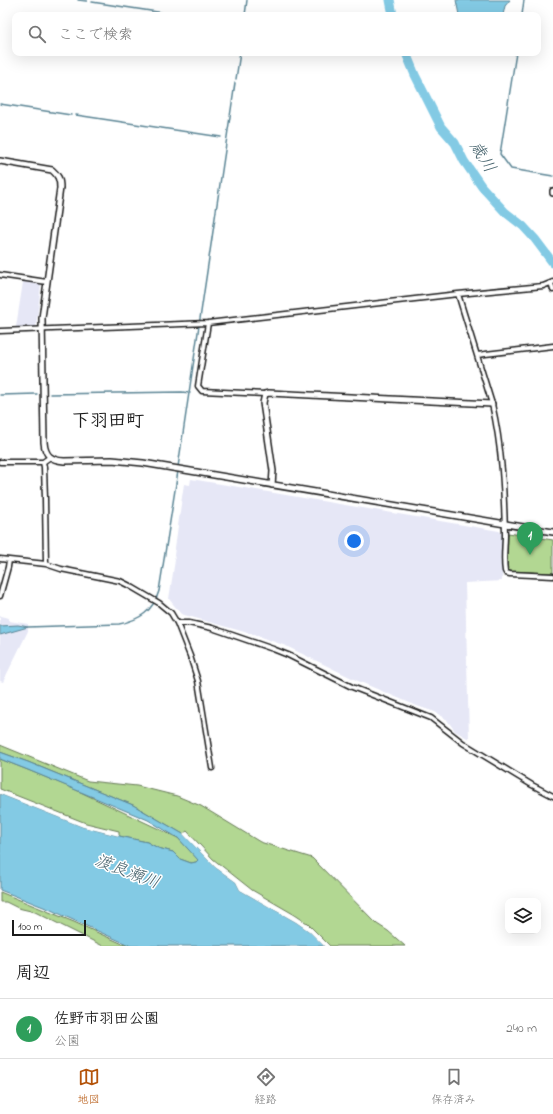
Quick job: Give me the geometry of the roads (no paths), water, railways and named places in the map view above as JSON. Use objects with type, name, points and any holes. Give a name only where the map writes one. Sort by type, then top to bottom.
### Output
[{"type":"street","points":[[0,161],[52,170],[58,175],[60,182],[42,329],[44,446],[46,454],[50,457],[58,461],[119,460],[553,532]]},
{"type":"street","points":[[0,275],[47,282]]},
{"type":"street","points":[[0,331],[197,324],[458,294],[543,286],[552,282],[553,290]]},
{"type":"street","points":[[458,294],[492,404],[496,422],[502,464],[505,533],[504,569],[506,573],[510,574],[553,576]]},
{"type":"street","points":[[205,323],[198,386],[202,391],[265,394],[274,393],[492,404]]},
{"type":"street","points":[[477,355],[553,346]]},
{"type":"street","points":[[265,394],[263,403],[273,471],[272,485]]},
{"type":"street","points":[[0,462],[43,462],[50,457]]},
{"type":"street","points":[[43,462],[46,564]]},
{"type":"street","points":[[1,560],[46,564],[61,569],[120,582],[130,586],[159,603],[171,613],[177,623],[198,681],[212,768]]},
{"type":"street","points":[[0,596],[9,560]]},
{"type":"street","points":[[177,623],[182,622],[212,628],[273,649],[288,655],[350,687],[431,718],[463,743],[553,796]]},
{"type":"water","points":[[456,0],[510,0],[505,6],[504,12],[458,12]]},
{"type":"water","points":[[18,625],[28,627],[0,635],[0,626]]},
{"type":"water","name":"渡良瀬川","points":[[0,752],[133,805],[183,834],[215,867],[236,882],[240,890],[296,922],[309,931],[324,946],[131,946],[51,910],[0,890],[0,794],[83,827],[147,842],[158,848],[173,852],[180,859],[191,863],[198,860],[178,838],[148,820],[0,759]]},
{"type":"waterway","points":[[78,0],[87,1]]},
{"type":"waterway","points":[[245,12],[247,0]]},
{"type":"waterway","name":"歳川","points":[[390,0],[392,12]]},
{"type":"waterway","points":[[522,12],[524,0]]},
{"type":"waterway","points":[[92,2],[157,12]]},
{"type":"waterway","points":[[236,79],[240,56]]},
{"type":"waterway","name":"歳川","points":[[407,56],[441,127],[455,143],[464,161],[482,187],[505,212],[523,226],[553,263]]},
{"type":"waterway","points":[[516,56],[500,154],[511,169],[553,176]]},
{"type":"waterway","points":[[178,467],[235,83]]},
{"type":"waterway","points":[[0,104],[71,115]]},
{"type":"waterway","points":[[76,115],[221,137]]},
{"type":"waterway","points":[[50,394],[190,393]]},
{"type":"waterway","points":[[0,395],[37,394]]},
{"type":"waterway","points":[[28,627],[119,624],[133,620],[145,614],[153,604],[159,591],[178,471]]},
{"type":"place","name":"佐野市羽田公園","points":[[530,555]]},
{"type":"district","name":"下羽田町","points":[[108,422]]}]
